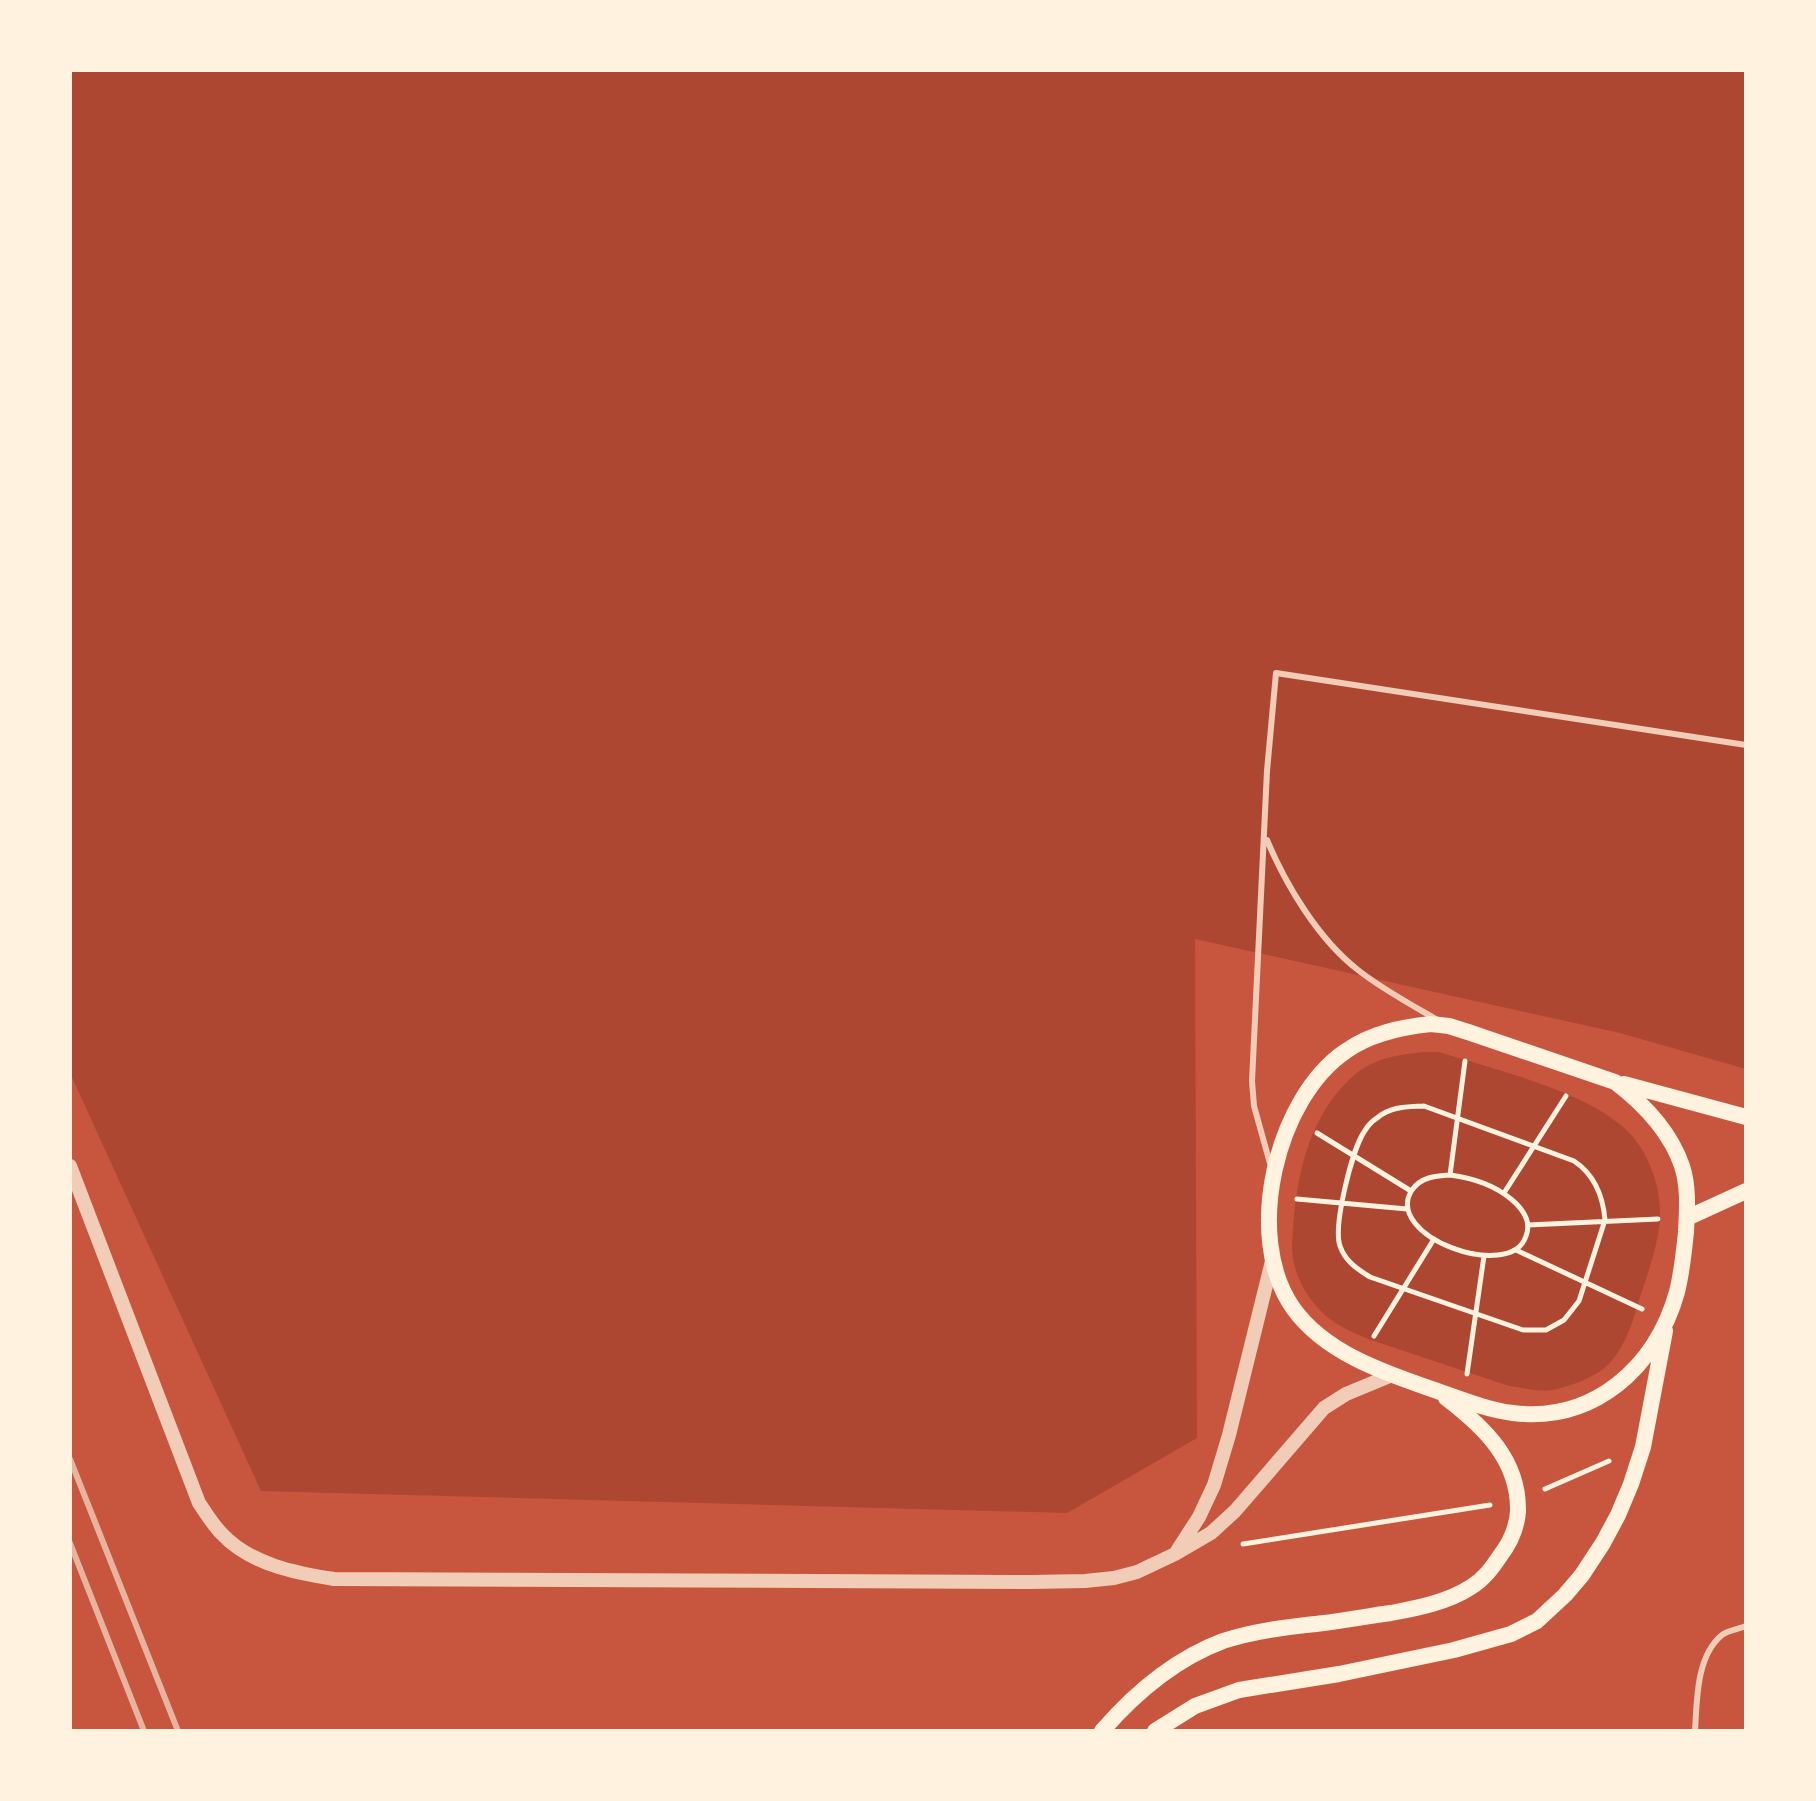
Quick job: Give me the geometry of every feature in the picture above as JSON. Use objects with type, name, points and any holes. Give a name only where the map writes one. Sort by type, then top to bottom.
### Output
[{"type":"main road","points":[[1667,1320],[1642,1359],[1603,1396],[1582,1406],[1539,1414],[1512,1413],[1485,1407],[1392,1375],[1346,1354],[1323,1337],[1293,1307],[1273,1257],[1269,1238],[1271,1197],[1273,1175],[1283,1138],[1310,1086],[1345,1051],[1389,1031],[1431,1024],[1449,1026],[1615,1082],[1746,1117]]},
{"type":"main road","points":[[1155,1731],[1195,1706],[1239,1690],[1339,1674],[1501,1638],[1528,1626],[1556,1604],[1590,1564],[1618,1515],[1643,1447],[1667,1320],[1683,1264],[1687,1218],[1683,1168],[1674,1148],[1649,1112],[1615,1082]]},
{"type":"main road","points":[[1687,1218],[1746,1191]]},
{"type":"main road","points":[[1102,1731],[1148,1685],[1172,1667],[1219,1643],[1248,1633],[1414,1609],[1460,1593],[1487,1574],[1504,1550],[1518,1518],[1513,1475],[1495,1442],[1436,1390]]},
{"type":"street","points":[[70,1166],[199,1503],[222,1535],[245,1553],[293,1573],[334,1579],[1031,1582],[1114,1578],[1137,1572],[1211,1533],[1235,1511],[1324,1408],[1346,1394],[1392,1375]]},
{"type":"street","points":[[1175,1554],[1199,1517],[1214,1485],[1273,1257]]},
{"type":"lane","points":[[1273,1175],[1254,1106],[1252,1081],[1267,771],[1276,673],[1746,745]]},
{"type":"lane","points":[[1265,836],[1281,872],[1300,903],[1340,952],[1381,986],[1449,1026]]},
{"type":"lane","points":[[1695,1731],[1699,1678],[1710,1649],[1723,1634],[1746,1626]]},
{"type":"path","points":[[1450,1175],[1468,1032]]},
{"type":"path","points":[[1504,1193],[1581,1071]]},
{"type":"path","points":[[1424,1106],[1459,1119],[1574,1161],[1592,1176],[1600,1194],[1605,1220],[1579,1301],[1570,1315],[1546,1330],[1523,1330],[1370,1277],[1356,1269],[1339,1245],[1342,1202],[1354,1156],[1363,1133],[1377,1117],[1396,1107],[1424,1106]]},
{"type":"path","points":[[1293,1118],[1411,1191]]},
{"type":"path","points":[[1432,1176],[1470,1178],[1492,1186],[1520,1207],[1528,1219],[1525,1241],[1509,1254],[1484,1256],[1444,1244],[1419,1228],[1408,1214],[1406,1203],[1411,1191],[1432,1176]]},
{"type":"path","points":[[1271,1197],[1407,1209]]},
{"type":"path","points":[[1528,1225],[1687,1218]]},
{"type":"path","points":[[1359,1360],[1434,1239]]},
{"type":"path","points":[[1516,1250],[1667,1320]]},
{"type":"path","points":[[1463,1400],[1484,1256]]},
{"type":"path","points":[[1237,1545],[1518,1501],[1643,1447]]},
{"type":"shaded area","points":[[70,70],[1746,70],[1746,1069],[1620,1033],[1195,939],[1197,1438],[1067,1513],[261,1491],[70,1073]]},
{"type":"shaded area","points":[[1439,1052],[1489,1067],[1574,1097],[1621,1125],[1647,1159],[1660,1207],[1654,1253],[1625,1340],[1610,1363],[1592,1376],[1552,1390],[1509,1386],[1350,1331],[1327,1317],[1313,1303],[1302,1285],[1293,1259],[1294,1216],[1304,1160],[1317,1124],[1338,1092],[1359,1071],[1385,1059]]},
{"type":"railway","points":[[70,1459],[178,1731]]},
{"type":"railway","points":[[70,1543],[144,1731]]}]
